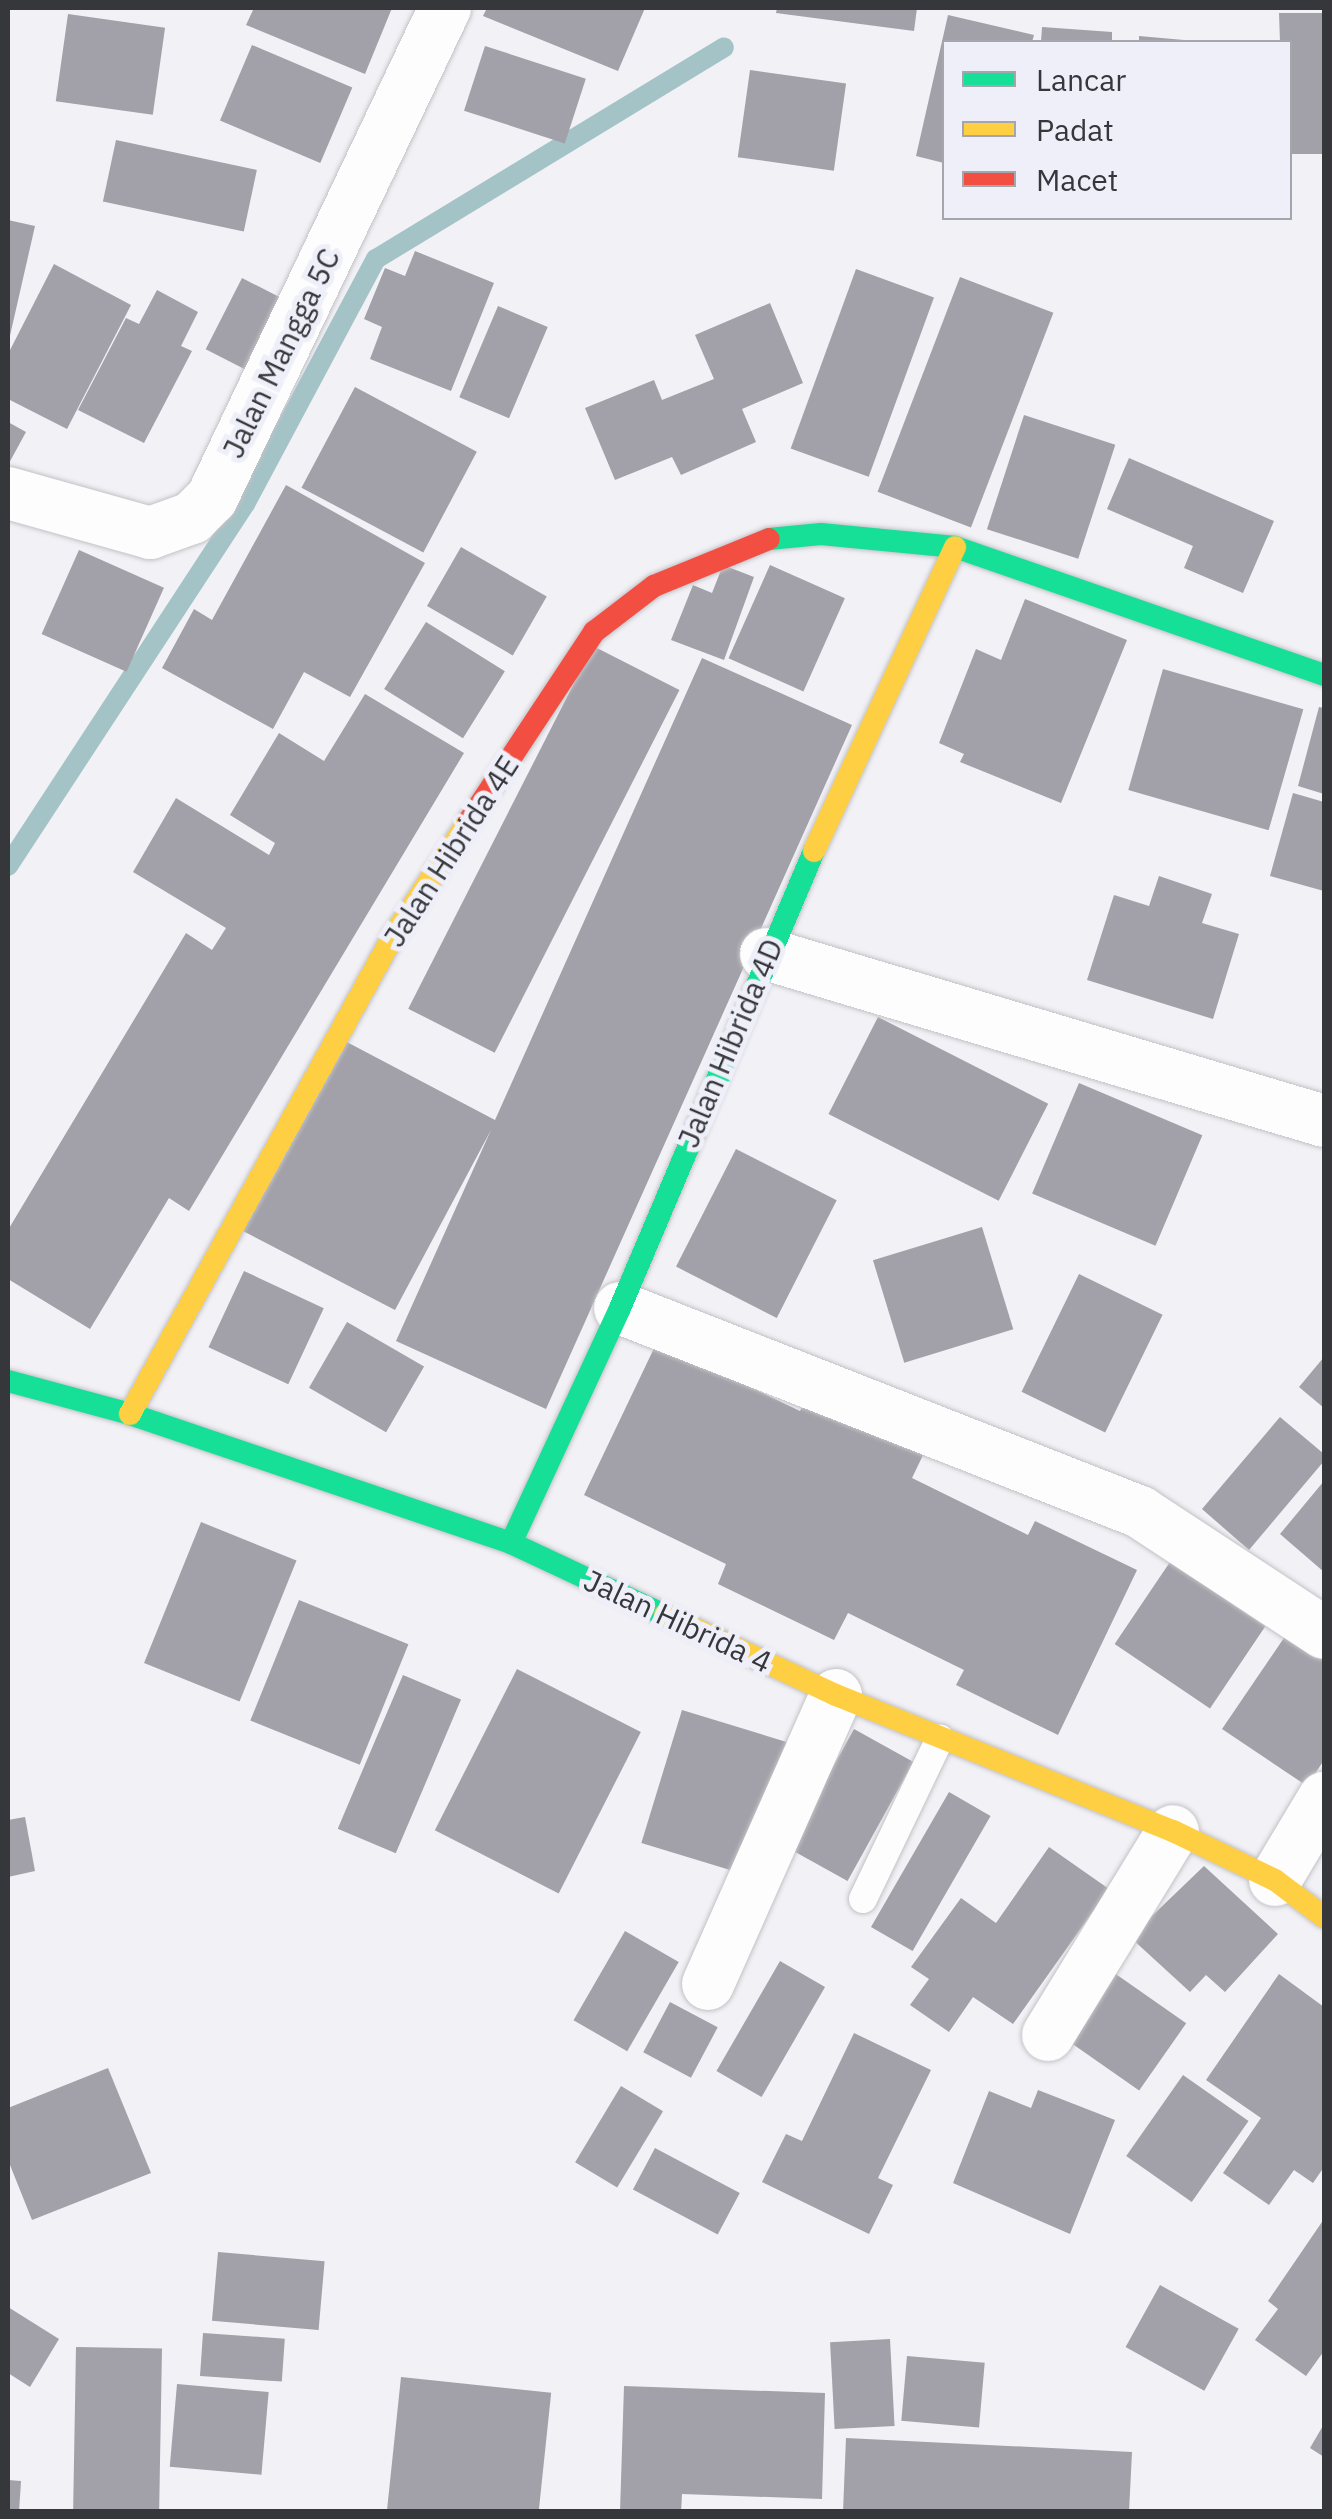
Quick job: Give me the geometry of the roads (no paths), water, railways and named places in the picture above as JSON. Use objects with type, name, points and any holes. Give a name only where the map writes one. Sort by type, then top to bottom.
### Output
[{"type":"street","name":"Jalan Mangga 5C","points":[[8,493],[150,532],[192,518],[212,498],[446,8]]},
{"type":"street","name":"Jalan Hibrida 4E","points":[[130,1414],[392,938],[594,632],[654,586],[772,538],[821,534],[956,547],[1324,674]]},
{"type":"street","name":"Jalan Hibrida 4D","points":[[511,1542],[620,1308],[766,954],[956,547]]},
{"type":"street","points":[[766,954],[1324,1121]]},
{"type":"street","points":[[620,1308],[1140,1512],[1324,1633]]},
{"type":"street","name":"Jalan Hibrida 4","points":[[8,1382],[130,1414],[511,1542],[836,1695],[1173,1831],[1276,1880],[1324,1917]]},
{"type":"street","points":[[708,1984],[836,1695]]},
{"type":"street","points":[[1276,1880],[1324,1798]]},
{"type":"street","points":[[1048,2035],[1173,1831]]},
{"type":"lane","points":[[862,1899],[940,1738]]},
{"type":"waterway","points":[[8,866],[245,504],[376,259],[724,47]]}]
